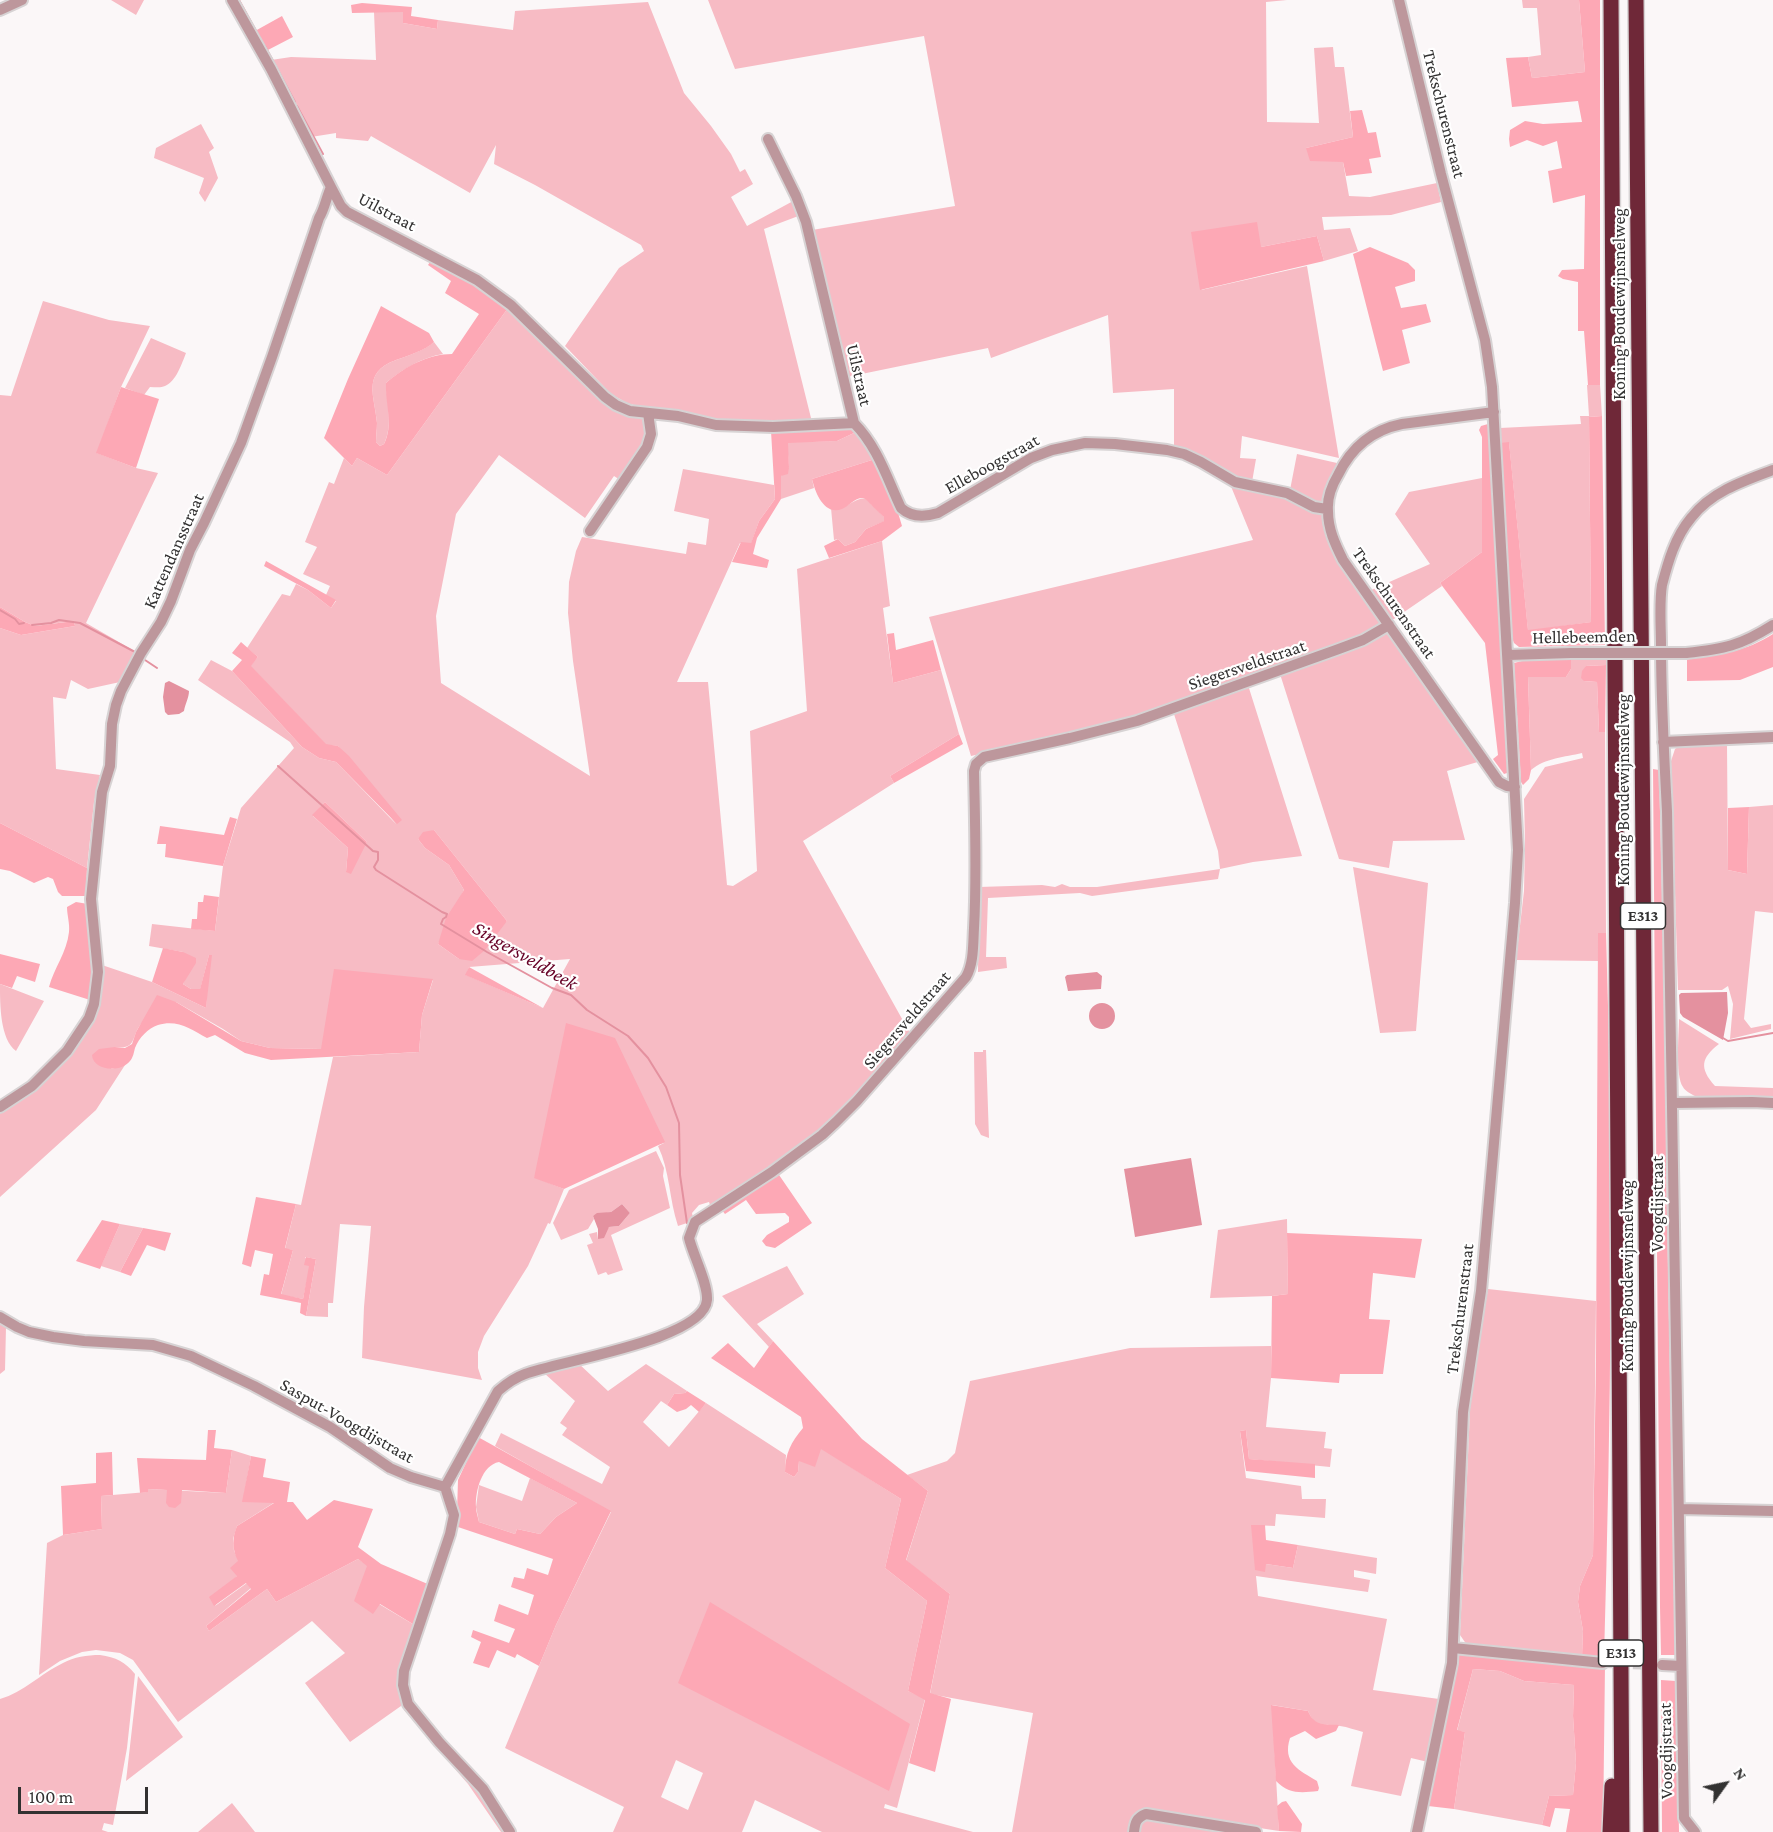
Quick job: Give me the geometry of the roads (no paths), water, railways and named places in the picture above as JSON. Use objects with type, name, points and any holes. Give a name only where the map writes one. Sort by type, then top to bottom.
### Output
[{"type":"highway","name":"Koning Boudewijnsnelweg","points":[[1611,0],[1622,1832]]},
{"type":"highway","name":"Koning Boudewijnsnelweg","points":[[1636,0],[1651,1832]]},
{"type":"highway","points":[[1610,1832],[1612,1786],[1621,1736]]},
{"type":"street","points":[[0,10],[22,0]]},
{"type":"street","points":[[232,0],[271,69],[330,187]]},
{"type":"street","name":"Trekschurenstraat","points":[[1399,0],[1441,174],[1485,340],[1492,387],[1518,850],[1481,1291],[1463,1412],[1453,1648],[1446,1699],[1417,1832]]},
{"type":"street","name":"Uilstraat","points":[[330,187],[347,212],[477,280],[511,305],[616,405],[630,411],[678,416],[716,425],[773,427],[854,423],[806,222],[768,139]]},
{"type":"street","name":"Kattendansstraat","points":[[0,1107],[32,1086],[67,1051],[89,1018],[94,1004],[98,972],[91,899],[102,792],[110,766],[112,724],[116,705],[141,653],[161,622],[171,601],[190,550],[241,442],[319,218],[324,211],[330,187]]},
{"type":"street","name":"Uilstraat","points":[[324,211],[341,206]]},
{"type":"street","name":"Trekschurenstraat","points":[[1494,412],[1402,424],[1379,432],[1359,445],[1344,463],[1334,482],[1327,508],[1330,529],[1343,560],[1499,782],[1515,787]]},
{"type":"street","points":[[590,531],[647,447],[651,434],[648,413]]},
{"type":"street","name":"Elleboogstraat","points":[[854,423],[874,448],[901,508],[913,515],[928,516],[938,513],[1031,458],[1052,450],[1085,443],[1115,444],[1184,454],[1235,482],[1287,493],[1314,507],[1327,508]]},
{"type":"street","name":"Hellebeemden","points":[[1663,742],[1662,588],[1673,549],[1692,516],[1708,501],[1735,483],[1773,470]]},
{"type":"street","name":"Siegersveldstraat","points":[[445,1487],[498,1391],[507,1383],[525,1374],[633,1346],[667,1334],[697,1318],[707,1301],[689,1238],[695,1222],[772,1173],[822,1135],[857,1101],[966,977],[971,963],[974,927],[976,891],[974,771],[979,760],[1137,721],[1363,640],[1389,625]]},
{"type":"street","name":"Hellebeemden","points":[[1508,655],[1686,653],[1733,646],[1747,641],[1773,625]]},
{"type":"street","points":[[1663,742],[1773,737]]},
{"type":"street","name":"Voogdijstraat","points":[[1663,742],[1667,811],[1673,1103],[1684,1818],[1695,1832]]},
{"type":"street","points":[[1673,1103],[1773,1103]]},
{"type":"street","name":"Sasput-Voogdijstraat","points":[[0,1317],[22,1329],[53,1337],[153,1345],[191,1356],[254,1386],[330,1427],[390,1468],[445,1487]]},
{"type":"street","points":[[445,1487],[454,1515],[450,1534],[404,1671],[404,1690],[408,1704],[483,1789],[510,1832]]},
{"type":"street","points":[[1679,1509],[1773,1511]]},
{"type":"street","points":[[1453,1648],[1603,1662]]},
{"type":"street","points":[[1662,1665],[1681,1666]]},
{"type":"street","points":[[1134,1832],[1136,1822],[1146,1814],[1256,1832]]},
{"type":"waterway","points":[[239,0],[260,38]]},
{"type":"waterway","points":[[265,46],[295,102]]},
{"type":"waterway","points":[[297,106],[323,154]]},
{"type":"waterway","name":"Singersveldbeek","points":[[0,610],[19,624],[24,623]]},
{"type":"waterway","name":"Singersveldbeek","points":[[32,625],[59,620],[80,623],[135,652]]},
{"type":"waterway","name":"Singersveldbeek","points":[[145,660],[157,668]]},
{"type":"waterway","name":"Singersveldbeek","points":[[278,766],[373,851],[378,852],[378,860],[374,867],[376,870],[447,914],[441,924],[552,988],[571,995],[587,1010],[628,1036],[648,1058],[666,1087],[679,1123],[680,1175],[687,1223]]},
{"type":"waterway","points":[[1723,1038],[1728,1041],[1773,1033]]},
{"type":"tunnel","points":[[1603,1663],[1656,1665]]}]
